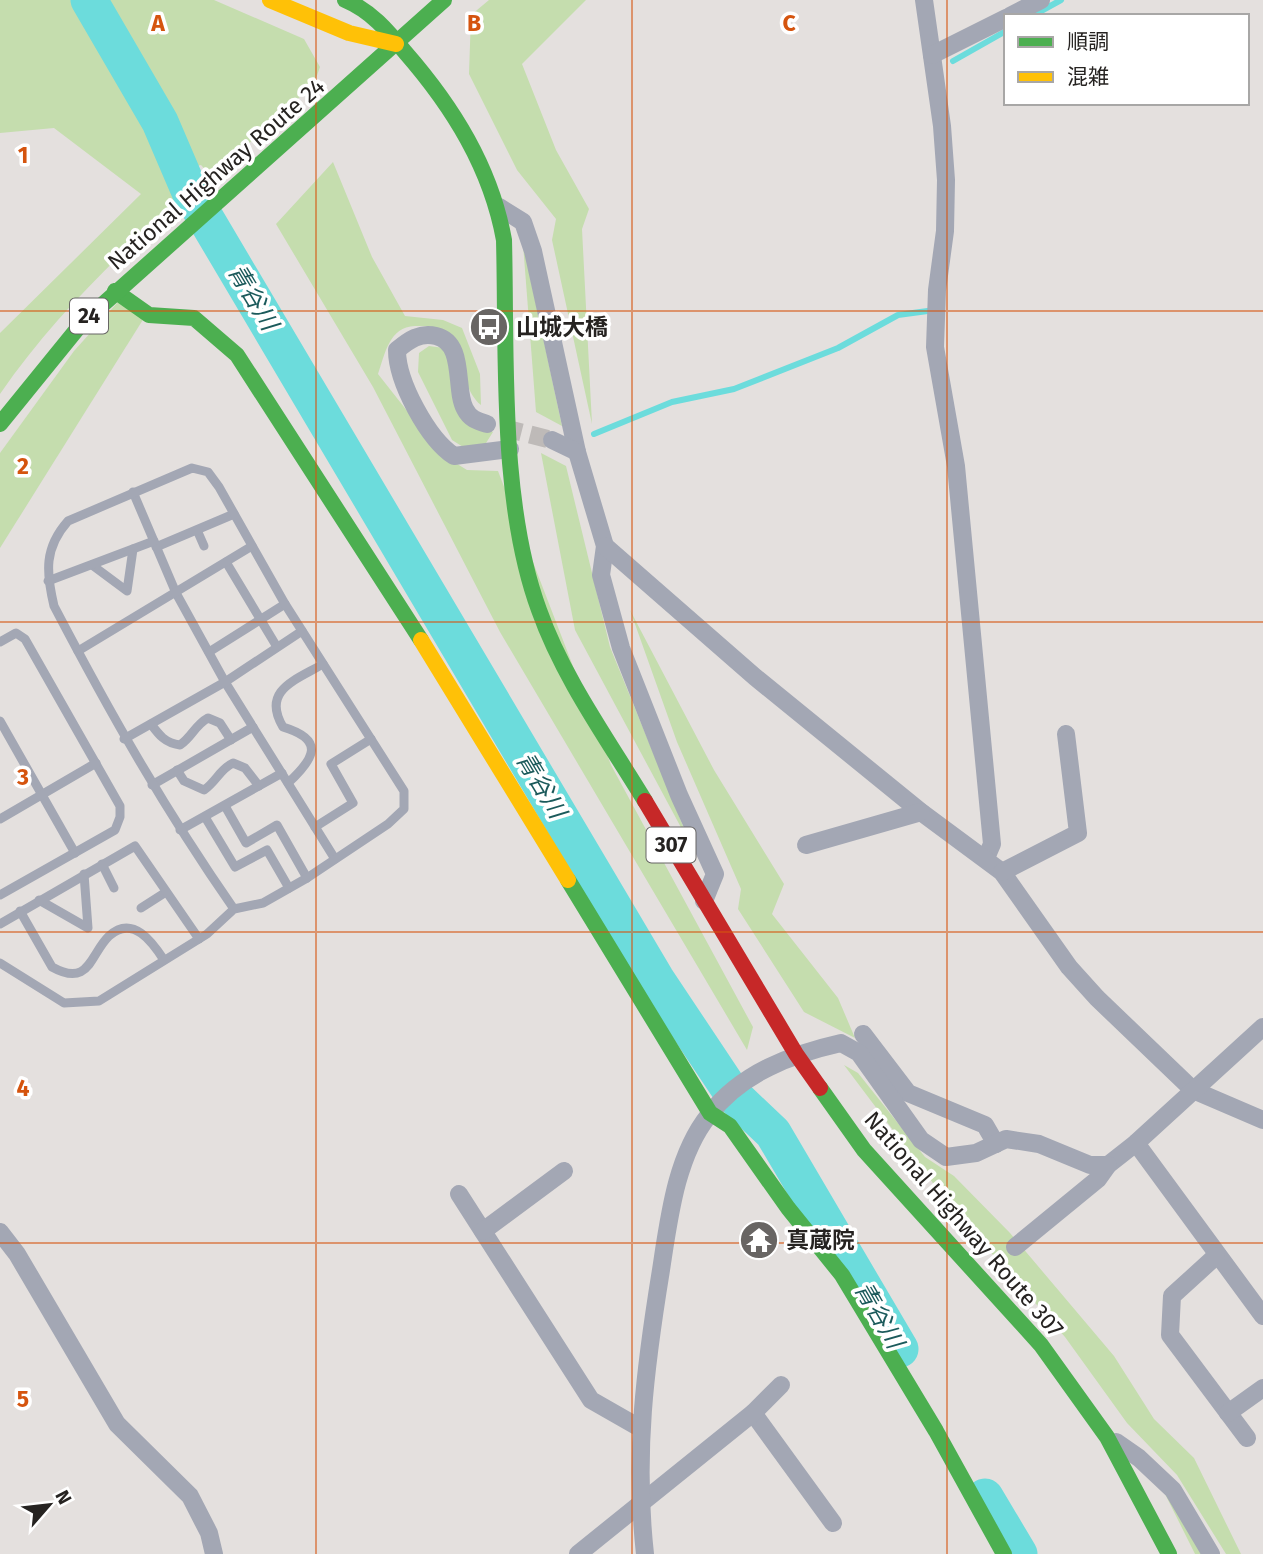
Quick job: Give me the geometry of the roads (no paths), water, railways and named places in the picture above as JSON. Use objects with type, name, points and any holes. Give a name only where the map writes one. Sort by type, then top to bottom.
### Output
[{"type":"main road","points":[[270,0],[349,33],[396,44]]},
{"type":"main road","name":"National Highway Route 307","points":[[345,0],[364,8],[383,26],[427,77],[459,120],[498,206],[504,240],[510,449],[520,526],[536,601],[557,654],[796,1054],[864,1150],[1041,1345],[1107,1437],[1169,1554]]},
{"type":"main road","name":"National Highway Route 24","points":[[0,424],[82,323],[115,291],[249,176],[444,0]]},
{"type":"main road","points":[[115,291],[149,315],[194,318],[237,355],[426,648],[710,1113],[730,1126],[788,1208],[842,1275],[936,1431],[1004,1554]]},
{"type":"street","points":[[924,0],[946,180],[945,231],[937,289],[935,347],[956,466],[992,844],[986,858]]},
{"type":"street","points":[[1014,14],[1041,0]]},
{"type":"street","points":[[932,55],[1004,19]]},
{"type":"street","points":[[498,206],[523,222],[533,251],[577,452],[605,546],[601,575],[621,648],[679,795],[715,874],[704,901]]},
{"type":"street","points":[[487,424],[473,420],[464,408],[454,352],[443,337],[428,333],[411,338],[397,350],[397,370],[438,445],[454,456],[510,449]]},
{"type":"street","points":[[552,440],[577,452]]},
{"type":"street","points":[[605,546],[755,677],[921,812],[1002,872],[1069,967],[1097,998],[1193,1090],[1263,1120]]},
{"type":"street","points":[[1002,872],[1077,833],[1066,734]]},
{"type":"street","points":[[806,845],[921,812]]},
{"type":"street","points":[[1015,1247],[1098,1179],[1108,1165],[1136,1143],[1263,1027]]},
{"type":"street","points":[[863,1034],[908,1093],[985,1125],[996,1144]]},
{"type":"street","points":[[645,1554],[640,1507],[643,1382],[668,1224],[690,1142],[710,1113],[725,1099],[771,1064],[796,1054],[841,1043],[859,1053],[922,1140],[946,1157],[976,1153],[1006,1139],[1038,1144],[1090,1165],[1108,1165]]},
{"type":"street","points":[[1136,1143],[1216,1256],[1263,1316]]},
{"type":"street","points":[[483,1231],[564,1171]]},
{"type":"street","points":[[459,1194],[591,1399],[640,1428]]},
{"type":"street","points":[[0,1232],[51,1309],[117,1424],[190,1496],[209,1532],[214,1554]]},
{"type":"street","points":[[1216,1256],[1172,1297],[1170,1335],[1247,1438]]},
{"type":"street","points":[[578,1554],[640,1507],[752,1413],[781,1385]]},
{"type":"street","points":[[1228,1413],[1263,1388]]},
{"type":"street","points":[[752,1413],[833,1523]]},
{"type":"street","points":[[1107,1437],[1139,1458],[1173,1490],[1211,1554]]},
{"type":"lane","points":[[0,963],[64,1003],[99,1001],[199,939],[234,909],[263,903],[307,878],[387,824],[404,809],[404,791],[285,604],[208,472],[192,468],[68,521],[55,536],[46,564],[54,606],[124,739],[180,830],[234,909]]},
{"type":"lane","points":[[134,492],[176,593],[225,682],[335,859]]},
{"type":"lane","points":[[48,581],[133,549],[197,530],[234,514]]},
{"type":"lane","points":[[197,530],[204,546]]},
{"type":"lane","points":[[78,651],[252,547]]},
{"type":"lane","points":[[92,565],[127,591],[133,549]]},
{"type":"lane","points":[[226,562],[277,647]]},
{"type":"lane","points":[[209,652],[285,604]]},
{"type":"lane","points":[[124,739],[225,682],[302,631]]},
{"type":"lane","points":[[0,642],[16,633],[26,639],[120,806],[120,817],[115,830],[0,895]]},
{"type":"lane","points":[[288,783],[308,764],[312,755],[311,742],[303,733],[283,727],[276,715],[276,700],[282,688],[323,664]]},
{"type":"lane","points":[[151,724],[159,736],[171,744],[180,745],[189,738],[196,725],[208,718],[220,723],[231,740]]},
{"type":"lane","points":[[0,721],[75,853]]},
{"type":"lane","points":[[152,785],[253,727]]},
{"type":"lane","points":[[315,827],[354,803],[331,764],[371,739]]},
{"type":"lane","points":[[0,818],[96,763]]},
{"type":"lane","points":[[177,770],[184,781],[204,790],[214,783],[221,770],[233,763],[245,768],[259,786]]},
{"type":"lane","points":[[180,830],[282,774]]},
{"type":"lane","points":[[225,806],[246,843],[277,825],[307,878]]},
{"type":"lane","points":[[205,817],[235,867],[267,850],[289,888]]},
{"type":"lane","points":[[0,924],[135,846],[199,939]]},
{"type":"lane","points":[[102,864],[114,888]]},
{"type":"lane","points":[[39,900],[88,928],[84,874]]},
{"type":"lane","points":[[141,908],[166,892]]},
{"type":"lane","points":[[20,911],[52,967],[61,971],[79,973],[88,967],[109,936],[134,928],[150,938],[164,960]]},
{"type":"waterway","name":"青谷川","points":[[89,0],[160,122],[190,192],[656,979],[734,1096],[773,1133],[900,1349]]},
{"type":"waterway","points":[[1036,14],[1061,0]]},
{"type":"waterway","points":[[953,61],[1004,32]]},
{"type":"waterway","points":[[594,434],[672,402],[734,389],[838,348],[898,315],[935,310]]},
{"type":"waterway","name":"青谷川","points":[[985,1497],[1019,1554]]},
{"type":"tunnel","points":[[504,428],[552,440]]},
{"type":"place","name":"山城大橋","points":[[489,327]]},
{"type":"place","name":"真蔵院","points":[[759,1240]]}]
